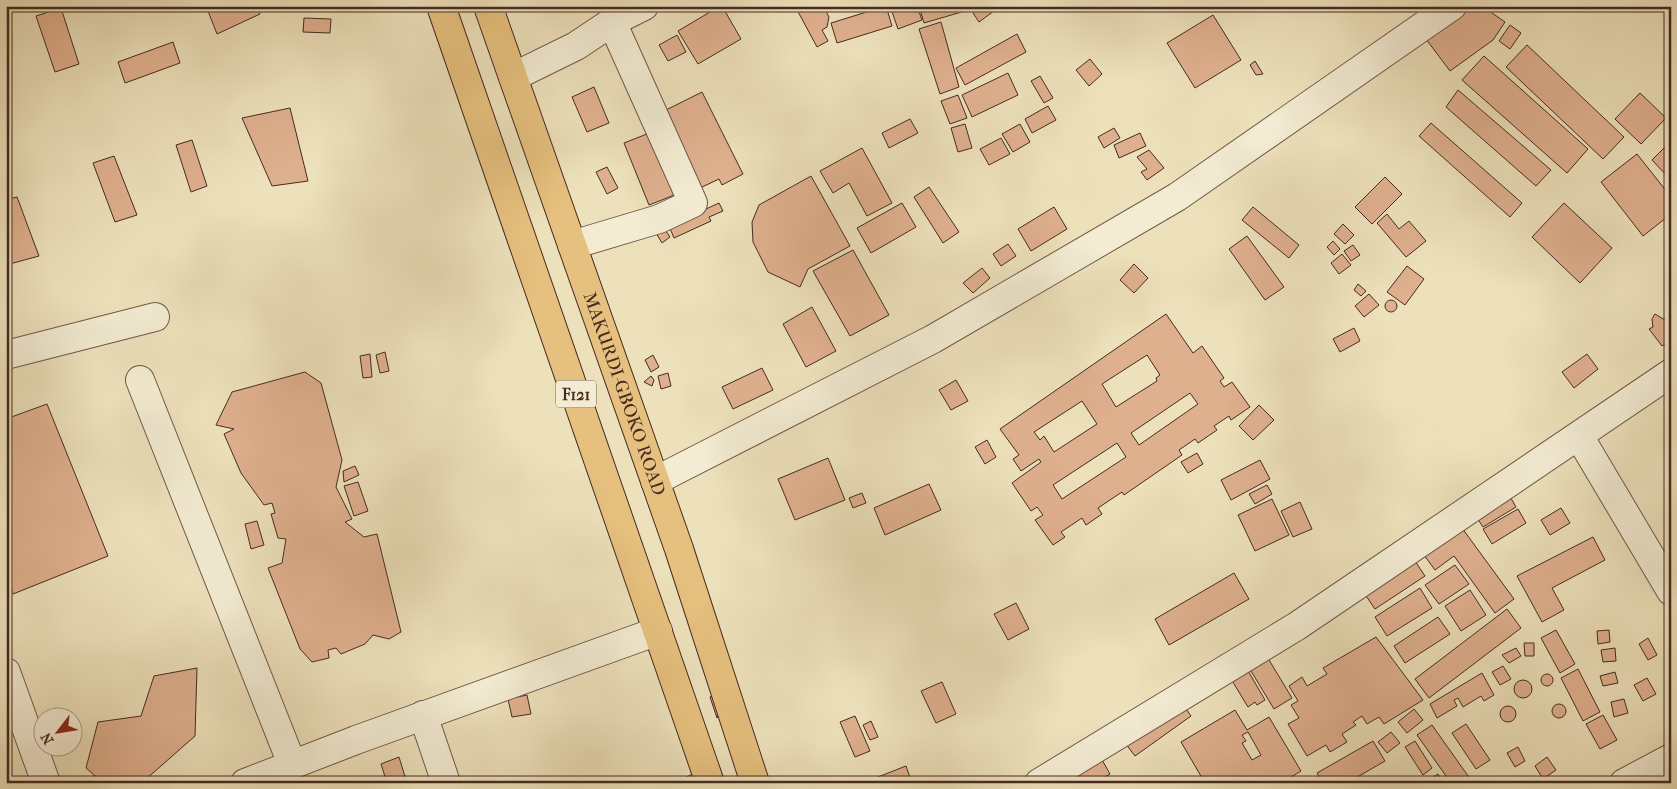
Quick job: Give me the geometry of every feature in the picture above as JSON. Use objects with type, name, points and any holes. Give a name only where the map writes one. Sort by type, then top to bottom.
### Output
[{"type":"main road","name":"F121","points":[[441,6],[710,783]]},
{"type":"main road","name":"MAKURDI-GBOKO ROAD","points":[[488,6],[655,481],[755,783]]},
{"type":"street","points":[[513,76],[576,46],[612,22],[644,6]]},
{"type":"street","points":[[655,481],[933,339],[1168,202],[1452,6]]},
{"type":"street","points":[[572,244],[659,219],[693,203],[612,22]]},
{"type":"street","points":[[6,355],[156,317]]},
{"type":"street","points":[[1039,783],[1297,626],[1671,373]]},
{"type":"street","points":[[140,380],[292,764]]},
{"type":"street","points":[[1579,436],[1671,591]]},
{"type":"street","points":[[245,783],[423,715],[658,631]]},
{"type":"street","points":[[6,672],[15,716],[46,783]]},
{"type":"street","points":[[423,715],[446,783]]},
{"type":"street","points":[[1624,783],[1671,758]]},
{"type":"building","points":[[206,6],[256,6],[260,14],[217,34]]},
{"type":"building","points":[[303,6],[323,6],[323,8],[304,8]]},
{"type":"building","points":[[722,6],[741,39],[698,64],[678,31]]},
{"type":"building","points":[[795,6],[823,6],[829,17],[827,27],[822,30],[828,41],[817,47]]},
{"type":"building","points":[[886,6],[892,26],[837,43],[831,23]]},
{"type":"building","points":[[890,6],[917,6],[922,20],[898,29]]},
{"type":"building","points":[[919,6],[963,6],[965,11],[924,23]]},
{"type":"building","points":[[976,6],[990,6],[994,11],[979,22],[971,10]]},
{"type":"building","points":[[1473,6],[1482,6],[1505,22],[1493,40],[1450,71],[1426,39]]},
{"type":"building","points":[[61,8],[79,64],[55,72],[36,16]]},
{"type":"building","points":[[1213,15],[1241,60],[1195,88],[1167,43]]},
{"type":"building","points":[[304,18],[331,19],[330,33],[303,32]]},
{"type":"building","points":[[941,22],[959,87],[940,94],[919,29]]},
{"type":"building","points":[[1510,25],[1521,33],[1510,49],[1499,41]]},
{"type":"building","points":[[1017,34],[1026,52],[965,85],[956,68]]},
{"type":"building","points":[[677,35],[686,52],[668,61],[659,45]]},
{"type":"building","points":[[173,42],[180,63],[125,83],[118,62]]},
{"type":"building","points":[[1527,45],[1624,137],[1603,159],[1506,67]]},
{"type":"building","points":[[1484,56],[1588,149],[1567,173],[1462,80]]},
{"type":"building","points":[[1090,59],[1102,74],[1089,86],[1076,70]]},
{"type":"building","points":[[1255,61],[1263,74],[1256,75],[1250,65]]},
{"type":"building","points":[[1008,73],[1018,95],[972,117],[962,95]]},
{"type":"building","points":[[1040,76],[1053,98],[1044,103],[1031,81]]},
{"type":"building","points":[[594,87],[609,123],[587,132],[572,97]]},
{"type":"building","points":[[1458,90],[1551,170],[1536,186],[1446,107]]},
{"type":"building","points":[[702,92],[743,174],[722,185],[719,179],[698,189],[660,113]]},
{"type":"building","points":[[1640,93],[1666,118],[1641,144],[1615,119]]},
{"type":"building","points":[[958,95],[967,118],[950,124],[941,101]]},
{"type":"building","points":[[1048,106],[1056,120],[1032,133],[1025,119]]},
{"type":"building","points":[[290,108],[308,181],[272,186],[242,118]]},
{"type":"building","points":[[910,119],[918,133],[889,148],[882,133]]},
{"type":"building","points":[[1431,123],[1522,203],[1510,217],[1419,136]]},
{"type":"building","points":[[965,124],[972,148],[958,152],[951,128]]},
{"type":"building","points":[[1020,124],[1030,142],[1013,152],[1002,134]]},
{"type":"building","points":[[1114,128],[1120,138],[1104,148],[1098,137]]},
{"type":"building","points":[[657,130],[682,192],[649,205],[624,143]]},
{"type":"building","points":[[1140,133],[1146,146],[1119,158],[1114,145]]},
{"type":"building","points":[[1001,138],[1010,154],[989,165],[980,149]]},
{"type":"building","points":[[192,140],[207,186],[191,192],[176,145]]},
{"type":"building","points":[[1669,143],[1671,145],[1671,180],[1652,160]]},
{"type":"building","points":[[862,148],[892,203],[867,216],[849,183],[833,193],[820,171]]},
{"type":"building","points":[[1149,150],[1164,168],[1147,180],[1141,172],[1147,169],[1137,157]]},
{"type":"building","points":[[1637,154],[1671,197],[1671,214],[1643,236],[1601,182]]},
{"type":"building","points":[[114,156],[137,215],[115,222],[93,163]]},
{"type":"building","points":[[607,167],[618,188],[607,194],[596,172]]},
{"type":"building","points":[[811,176],[850,246],[808,269],[800,287],[768,272],[753,242],[752,222],[759,205]]},
{"type":"building","points":[[1385,177],[1402,194],[1372,224],[1355,207]]},
{"type":"building","points":[[929,187],[959,232],[943,243],[914,197]]},
{"type":"building","points":[[17,197],[39,256],[6,265],[6,200]]},
{"type":"building","points":[[719,203],[723,211],[709,217],[711,221],[674,238],[669,226]]},
{"type":"building","points":[[902,203],[916,227],[871,253],[857,228]]},
{"type":"building","points":[[1564,203],[1612,248],[1580,283],[1532,237]]},
{"type":"building","points":[[1054,207],[1067,229],[1031,251],[1018,229]]},
{"type":"building","points":[[1253,207],[1299,245],[1289,258],[1242,220]]},
{"type":"building","points":[[1387,214],[1399,229],[1409,221],[1426,241],[1406,257],[1377,223]]},
{"type":"building","points":[[1343,224],[1354,235],[1345,244],[1334,234]]},
{"type":"building","points":[[664,228],[670,237],[662,243],[656,233]]},
{"type":"building","points":[[1247,236],[1284,287],[1265,300],[1229,249]]},
{"type":"building","points":[[1333,241],[1340,249],[1334,255],[1327,247]]},
{"type":"building","points":[[1008,244],[1016,256],[1001,266],[993,254]]},
{"type":"building","points":[[1353,245],[1360,255],[1351,261],[1344,251]]},
{"type":"building","points":[[853,250],[889,315],[850,336],[813,271]]},
{"type":"building","points":[[1342,254],[1351,265],[1339,274],[1331,263]]},
{"type":"building","points":[[1134,264],[1148,278],[1134,293],[1120,280]]},
{"type":"building","points":[[1407,266],[1424,279],[1405,305],[1387,292]]},
{"type":"building","points":[[982,268],[990,278],[973,293],[963,283]]},
{"type":"building","points":[[1358,284],[1366,291],[1361,296],[1354,290]]},
{"type":"building","points":[[1369,294],[1379,305],[1364,317],[1355,306]]},
{"type":"building","points":[[1389,300],[1393,300],[1397,306],[1393,312],[1389,312],[1385,308],[1385,304]]},
{"type":"building","points":[[812,307],[836,351],[806,367],[783,324]]},
{"type":"building","points":[[1166,314],[1193,353],[1202,346],[1224,378],[1220,381],[1224,387],[1232,382],[1250,407],[1231,420],[1229,416],[1214,426],[1217,430],[1198,443],[1195,439],[1179,450],[1182,455],[1124,495],[1122,492],[1098,508],[1102,514],[1086,525],[1082,518],[1061,532],[1065,537],[1053,545],[1035,520],[1043,515],[1037,507],[1031,511],[1012,483],[1041,462],[1039,459],[1021,471],[1013,459],[1019,455],[1000,429]],"holes":[[[1147,355],[1160,375],[1156,378],[1157,381],[1116,407],[1102,384]],[[1190,393],[1198,404],[1139,445],[1131,433]],[[1082,401],[1097,424],[1054,452],[1044,436],[1040,440],[1034,432]],[[1117,443],[1126,457],[1062,499],[1053,485]]]},
{"type":"building","points":[[1655,314],[1665,320],[1671,316],[1671,340],[1662,346],[1649,329],[1653,327],[1652,319]]},
{"type":"building","points":[[1354,328],[1360,341],[1340,352],[1333,339]]},
{"type":"building","points":[[385,352],[389,371],[380,373],[376,355]]},
{"type":"building","points":[[370,354],[372,377],[363,378],[360,356]]},
{"type":"building","points":[[1587,354],[1598,369],[1574,388],[1562,372]]},
{"type":"building","points":[[653,355],[659,367],[651,372],[645,360]]},
{"type":"building","points":[[762,368],[773,390],[733,409],[722,387]]},
{"type":"building","points":[[305,372],[321,383],[342,460],[336,487],[352,519],[345,522],[364,537],[377,534],[401,632],[389,639],[373,635],[365,644],[341,654],[336,648],[328,650],[329,658],[312,662],[300,649],[268,568],[282,563],[286,539],[278,538],[271,514],[275,513],[272,503],[264,505],[241,473],[224,434],[234,429],[216,425],[232,392]]},
{"type":"building","points":[[668,373],[671,386],[661,389],[658,376]]},
{"type":"building","points":[[651,376],[654,380],[652,386],[644,382]]},
{"type":"building","points":[[956,380],[968,401],[951,410],[939,390]]},
{"type":"building","points":[[47,404],[108,556],[13,594],[6,566],[6,419]]},
{"type":"building","points":[[1259,405],[1274,420],[1253,440],[1239,426]]},
{"type":"building","points":[[987,440],[996,457],[985,464],[975,447]]},
{"type":"building","points":[[1197,453],[1203,464],[1188,473],[1181,462]]},
{"type":"building","points":[[828,458],[845,500],[795,520],[778,479]]},
{"type":"building","points":[[1260,460],[1270,479],[1231,500],[1221,480]]},
{"type":"building","points":[[355,466],[359,475],[344,482],[343,471]]},
{"type":"building","points":[[358,482],[368,511],[354,516],[344,486]]},
{"type":"building","points":[[929,484],[941,510],[885,535],[874,508]]},
{"type":"building","points":[[1267,485],[1272,494],[1255,504],[1249,494]]},
{"type":"building","points":[[862,493],[866,503],[853,508],[849,498]]},
{"type":"building","points":[[1508,493],[1516,507],[1483,527],[1474,513]]},
{"type":"building","points":[[1272,499],[1289,535],[1255,551],[1238,515]]},
{"type":"building","points":[[1300,502],[1312,529],[1293,537],[1281,511]]},
{"type":"building","points":[[1561,508],[1570,523],[1550,535],[1541,520]]},
{"type":"building","points":[[1518,509],[1526,523],[1492,544],[1483,529]]},
{"type":"building","points":[[257,521],[264,545],[251,549],[245,524]]},
{"type":"building","points":[[1462,528],[1514,599],[1495,613],[1454,556],[1435,570],[1424,555]]},
{"type":"building","points":[[1593,537],[1605,560],[1552,588],[1564,610],[1542,622],[1517,576]]},
{"type":"building","points":[[1415,561],[1425,576],[1375,609],[1364,593]]},
{"type":"building","points":[[1455,565],[1469,584],[1439,604],[1425,585]]},
{"type":"building","points":[[1234,573],[1249,599],[1169,645],[1155,619]]},
{"type":"building","points":[[1420,588],[1432,608],[1387,636],[1375,617]]},
{"type":"building","points":[[1470,590],[1486,615],[1461,631],[1445,606]]},
{"type":"building","points":[[1016,603],[1029,629],[1008,640],[994,614]]},
{"type":"building","points":[[1507,609],[1521,628],[1429,698],[1415,679]]},
{"type":"building","points":[[1438,617],[1450,634],[1405,663],[1394,646]]},
{"type":"building","points":[[1556,630],[1575,664],[1560,673],[1541,638]]},
{"type":"building","points":[[1609,630],[1610,642],[1598,644],[1597,631]]},
{"type":"building","points":[[1376,637],[1423,700],[1384,724],[1379,717],[1367,724],[1362,716],[1353,722],[1356,725],[1342,734],[1347,742],[1330,752],[1326,745],[1307,756],[1288,724],[1299,718],[1291,705],[1298,701],[1289,686],[1302,677],[1307,686],[1327,674],[1323,668]]},
{"type":"building","points":[[1648,638],[1657,655],[1648,660],[1639,644]]},
{"type":"building","points":[[1524,643],[1534,643],[1534,656],[1525,656]]},
{"type":"building","points":[[1516,648],[1521,656],[1509,663],[1502,655]]},
{"type":"building","points":[[1615,648],[1616,661],[1603,662],[1601,650]]},
{"type":"building","points":[[1266,655],[1292,698],[1274,709],[1248,666]]},
{"type":"building","points":[[1503,666],[1511,679],[1500,685],[1492,672]]},
{"type":"building","points":[[197,668],[195,736],[145,780],[103,783],[86,768],[98,722],[141,716],[154,676]]},
{"type":"building","points":[[1247,669],[1265,700],[1257,705],[1255,702],[1248,707],[1231,679]]},
{"type":"building","points":[[1578,669],[1600,712],[1583,721],[1561,678]]},
{"type":"building","points":[[1615,672],[1618,683],[1603,686],[1600,676]]},
{"type":"building","points":[[1482,673],[1494,695],[1484,701],[1481,696],[1463,707],[1458,698],[1454,700],[1457,706],[1437,718],[1430,704]]},
{"type":"building","points":[[1545,674],[1549,674],[1553,680],[1549,686],[1545,686],[1541,682],[1541,678]]},
{"type":"building","points":[[1647,678],[1656,694],[1643,701],[1634,685]]},
{"type":"building","points":[[1519,680],[1527,680],[1532,685],[1530,696],[1519,698],[1514,693],[1514,685]]},
{"type":"building","points":[[942,682],[956,714],[936,723],[921,691]]},
{"type":"building","points":[[527,695],[531,714],[512,717],[508,699]]},
{"type":"building","points":[[713,695],[719,713],[717,718],[710,697]]},
{"type":"building","points":[[1624,699],[1628,713],[1614,717],[1611,702]]},
{"type":"building","points":[[1182,703],[1191,716],[1135,756],[1125,743]]},
{"type":"building","points":[[1559,704],[1564,706],[1566,711],[1564,716],[1559,718],[1554,716],[1552,711],[1554,706]]},
{"type":"building","points":[[1508,706],[1516,714],[1508,722],[1500,714]]},
{"type":"building","points":[[1414,709],[1423,720],[1407,733],[1398,722]]},
{"type":"building","points":[[1235,710],[1247,730],[1269,717],[1301,771],[1281,783],[1237,783],[1235,780],[1232,783],[1205,783],[1181,742]],"holes":[[[1248,732],[1261,755],[1252,760],[1242,743],[1246,741],[1242,735]]]},
{"type":"building","points":[[1603,715],[1617,740],[1600,749],[1586,724]]},
{"type":"building","points":[[855,716],[870,751],[855,757],[840,722]]},
{"type":"building","points":[[871,721],[878,737],[870,740],[863,725]]},
{"type":"building","points":[[1466,724],[1490,760],[1476,769],[1452,733]]},
{"type":"building","points":[[1432,725],[1473,783],[1451,783],[1417,735]]},
{"type":"building","points":[[1391,732],[1400,743],[1387,753],[1378,742]]},
{"type":"building","points":[[1373,741],[1385,761],[1347,783],[1323,783],[1317,773]]},
{"type":"building","points":[[1415,741],[1432,768],[1423,775],[1405,747]]},
{"type":"building","points":[[1518,747],[1525,761],[1515,767],[1507,753]]},
{"type":"building","points":[[399,757],[407,783],[387,783],[381,764]]},
{"type":"building","points":[[1547,757],[1556,770],[1543,779],[1535,766]]},
{"type":"building","points":[[1101,758],[1110,774],[1095,783],[1081,783],[1075,774]]},
{"type":"building","points":[[906,766],[912,783],[871,783],[870,780]]},
{"type":"building","points":[[692,774],[697,783],[687,783],[685,778]]},
{"type":"building","points":[[1438,774],[1443,783],[1429,783],[1427,781]]},
{"type":"building","points":[[1527,777],[1532,783],[1525,783],[1523,780]]}]
